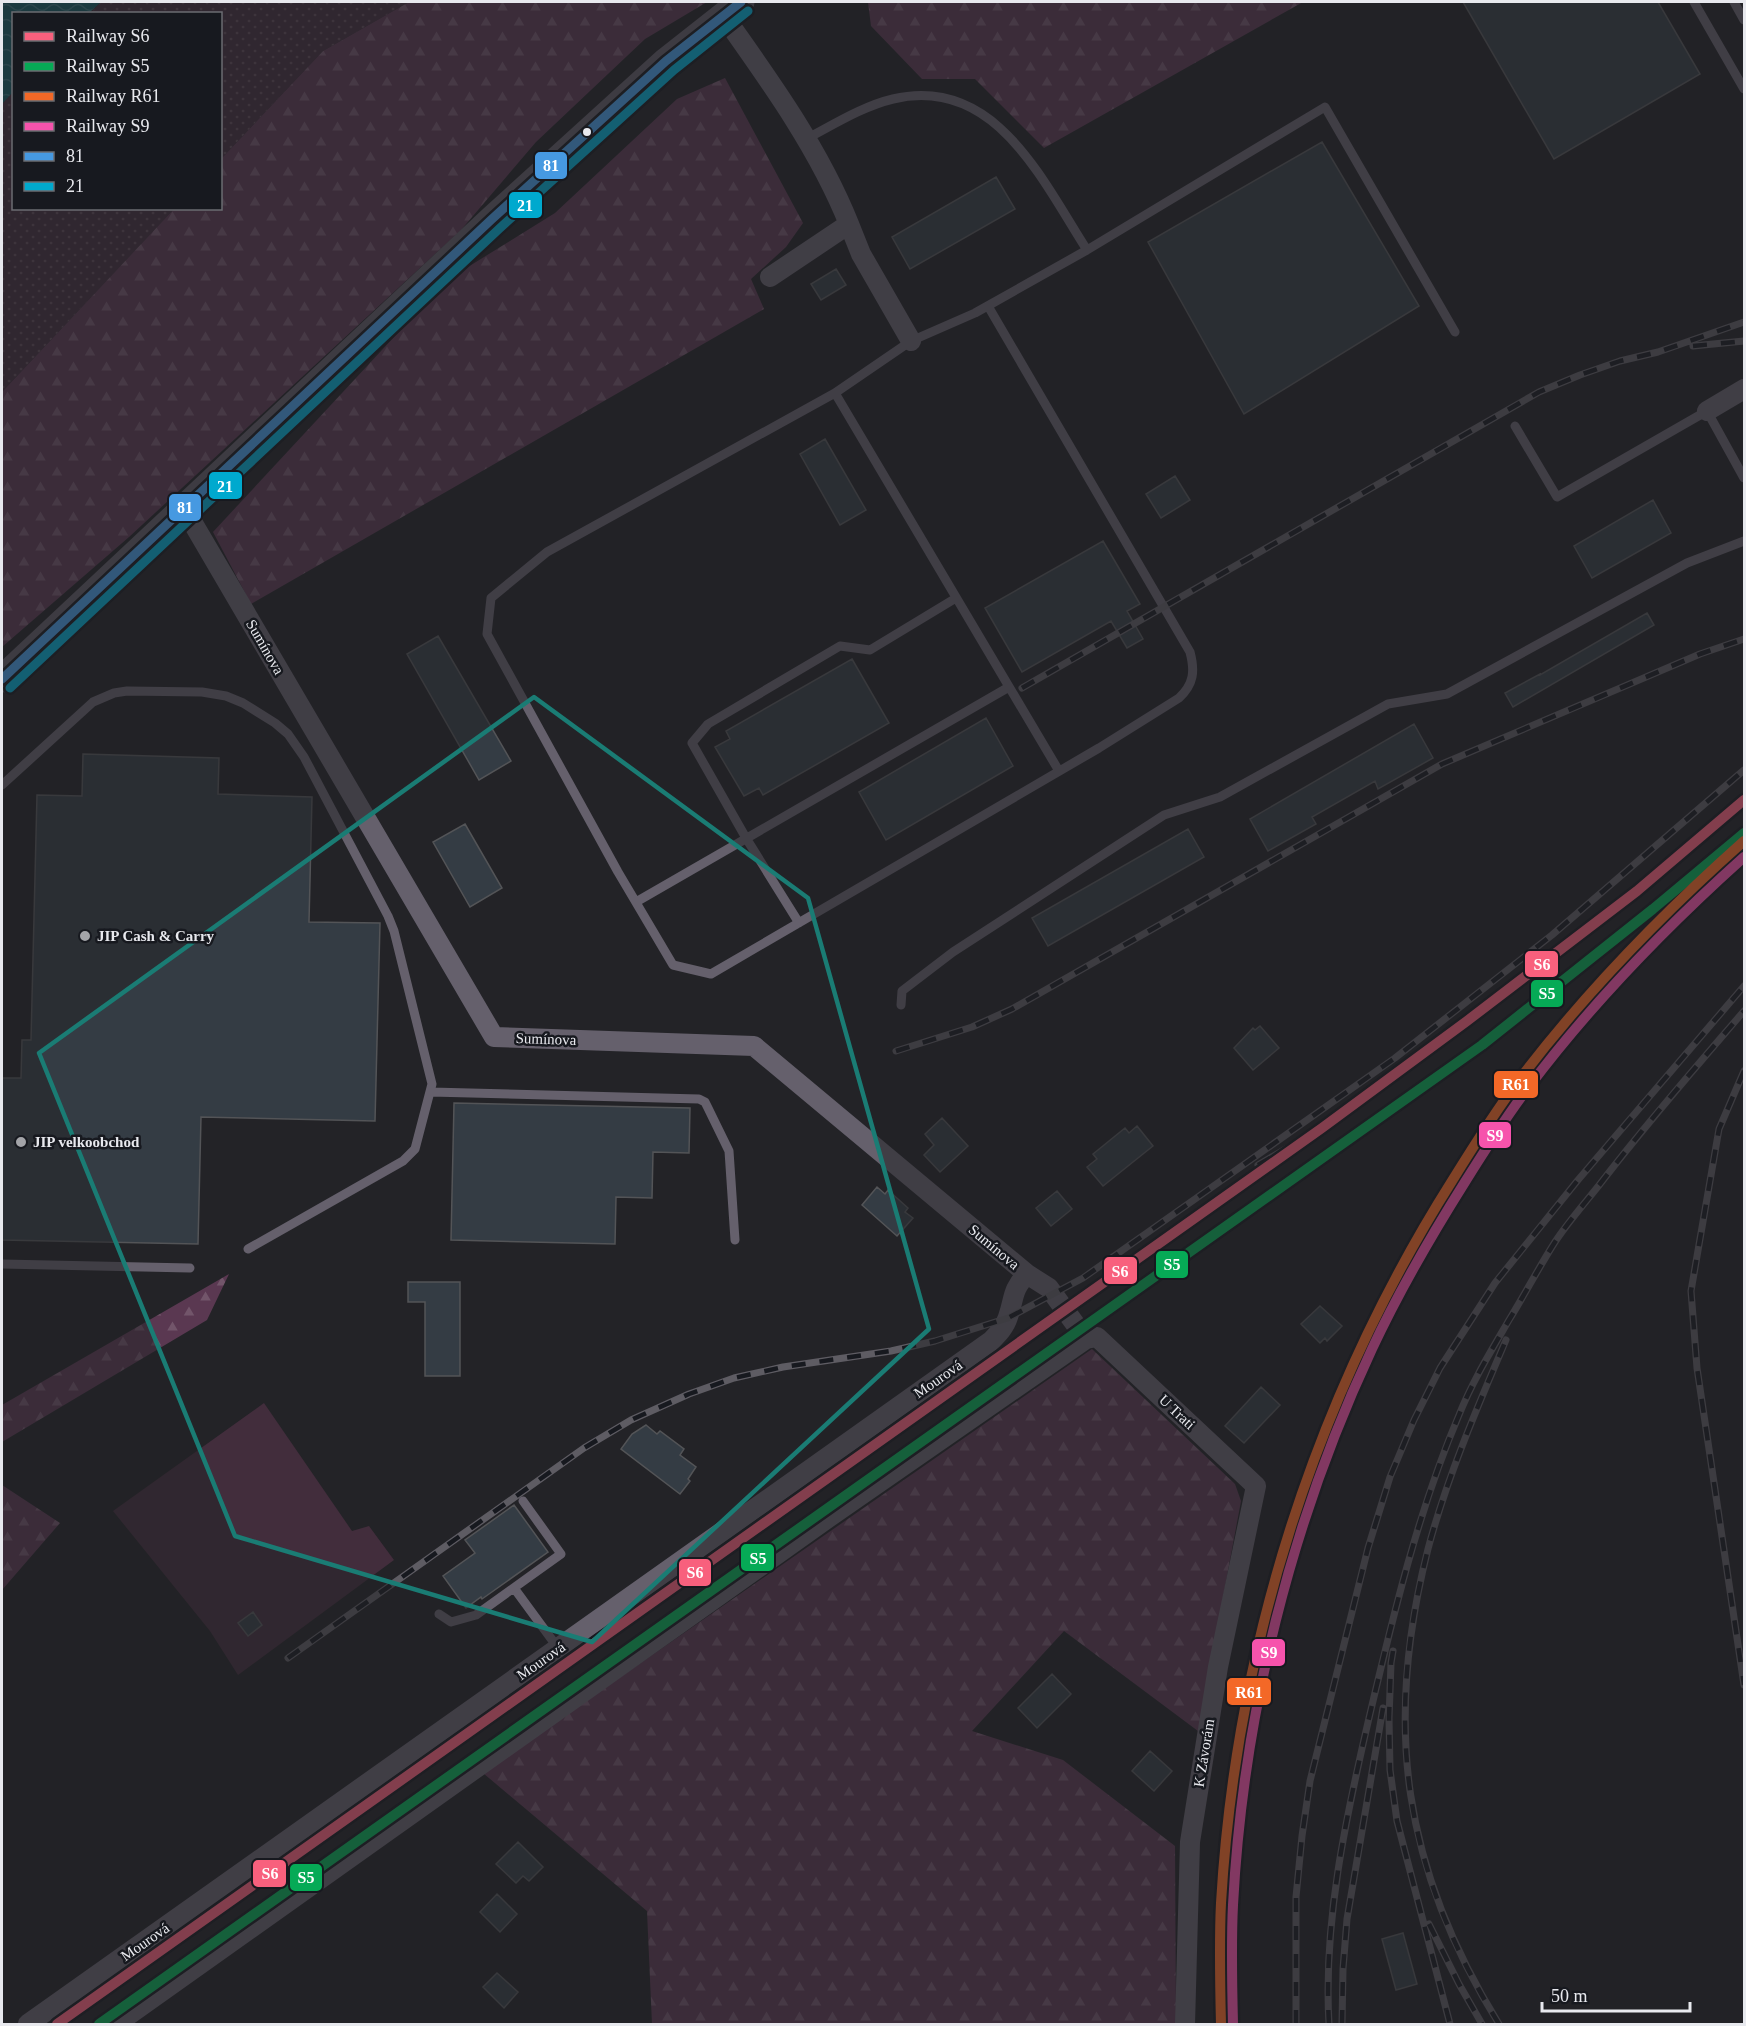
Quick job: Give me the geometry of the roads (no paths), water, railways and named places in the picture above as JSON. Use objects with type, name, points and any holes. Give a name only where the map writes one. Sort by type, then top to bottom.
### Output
[{"type":"main road","points":[[2,679],[492,219],[666,61],[732,8]]},
{"type":"street","points":[[732,8],[769,79],[806,139],[837,197],[861,254],[911,341]]},
{"type":"street","points":[[770,277],[849,224]]},
{"type":"street","points":[[1707,411],[1744,390]]},
{"type":"street","name":"Sumínova","points":[[184,508],[494,1037],[754,1046],[1027,1274],[1049,1288],[1092,1338]]},
{"type":"street","name":"Mourová","points":[[28,2025],[991,1341],[1003,1328],[1017,1286],[1027,1274]]},
{"type":"street","points":[[116,2025],[844,1506],[1092,1338]]},
{"type":"street","name":"U Trati","points":[[1092,1338],[1256,1486]]},
{"type":"street","name":"K Závorám","points":[[1185,2025],[1190,1842],[1218,1667],[1256,1486]]},
{"type":"lane","points":[[1694,2],[1744,89]]},
{"type":"lane","points":[[1734,2],[1744,20]]},
{"type":"lane","points":[[806,139],[874,105],[902,97],[913,95],[944,97],[972,106],[998,124],[1021,148],[1087,250]]},
{"type":"lane","points":[[987,306],[1190,652],[1194,665],[1193,679],[1188,690],[1179,698],[1059,771],[711,974],[673,965],[487,634],[491,598],[547,552],[835,393],[911,341],[987,306],[1087,250],[1325,107],[1455,332]]},
{"type":"lane","points":[[835,393],[1059,771]]},
{"type":"lane","points":[[1515,426],[1557,497],[1707,411],[1744,478]]},
{"type":"lane","points":[[901,1005],[902,990],[953,952],[1164,815],[1220,797],[1388,704],[1447,694],[1687,563],[1744,541]]},
{"type":"lane","points":[[799,923],[746,838],[692,743],[708,724],[840,646],[870,650],[956,598]]},
{"type":"lane","points":[[636,902],[1009,687]]},
{"type":"lane","points":[[2,785],[93,702],[114,693],[126,691],[212,692],[243,703],[275,723],[298,747],[388,916],[394,931],[430,1074],[431,1092],[415,1149],[403,1161],[248,1248]]},
{"type":"lane","points":[[431,1092],[699,1099],[705,1102],[729,1151],[735,1240]]},
{"type":"lane","points":[[2,1264],[190,1268]]},
{"type":"lane","points":[[439,1614],[451,1622],[477,1615],[561,1554],[524,1501]]},
{"type":"lane","points":[[514,1588],[558,1648]]},
{"type":"water","points":[[2,2],[101,2],[90,12],[12,12],[12,93],[2,104]]},
{"type":"railway","points":[[1022,688],[1539,392],[1620,361],[1658,352],[1744,322]]},
{"type":"railway","points":[[1693,346],[1744,341]]},
{"type":"railway","points":[[896,1051],[972,1027],[1012,1009],[1442,764],[1700,654],[1744,639]]},
{"type":"railway","points":[[288,1658],[584,1448],[631,1420],[689,1394],[734,1378],[783,1367],[891,1351],[935,1341],[1008,1318],[1083,1278],[1395,1058],[1552,935],[1744,770]]},
{"type":"railway","points":[[1296,2024],[1296,1897],[1310,1781],[1368,1548],[1390,1477],[1414,1420],[1440,1368],[1495,1283],[1578,1180],[1744,986]]},
{"type":"railway","points":[[1329,2024],[1329,1947],[1338,1870],[1352,1793],[1397,1603],[1444,1451],[1470,1391],[1489,1355],[1560,1235],[1653,1118],[1744,1011]]},
{"type":"railway","points":[[1744,1071],[1719,1129],[1691,1291],[1697,1368],[1744,1685]]},
{"type":"railway","points":[[1258,1165],[1322,1128]]},
{"type":"railway","points":[[1499,2024],[1467,1966],[1441,1909],[1422,1852],[1411,1795],[1405,1736],[1407,1676],[1414,1614],[1428,1549],[1453,1469],[1506,1340]]},
{"type":"railway","points":[[1393,1651],[1389,1718],[1390,1770],[1397,1821],[1450,2024]]},
{"type":"railway","points":[[1342,2024],[1347,1919],[1383,1708]]},
{"type":"railway","points":[[1429,1924],[1482,2024]]},
{"type":"rail line","name":"S6","points":[[57,2024],[1322,1128],[1637,891],[1744,800]]},
{"type":"rail line","name":"S5","points":[[99,2024],[1482,1045],[1653,909],[1744,833]]},
{"type":"rail line","name":"R61","points":[[1221,2024],[1221,1903],[1230,1807],[1244,1713],[1265,1619],[1291,1527],[1323,1437],[1360,1349],[1403,1264],[1452,1181],[1492,1117],[1519,1080],[1570,1016],[1626,955],[1744,841]]},
{"type":"rail line","name":"S9","points":[[1233,2024],[1232,1920],[1239,1833],[1260,1691],[1295,1551],[1343,1415],[1382,1327],[1416,1264],[1495,1134],[1520,1099],[1603,996],[1686,911],[1744,857]]},
{"type":"place","name":"JIP Cash & Carry","points":[[85,936]]},
{"type":"place","name":"JIP velkoobchod","points":[[21,1142]]}]
